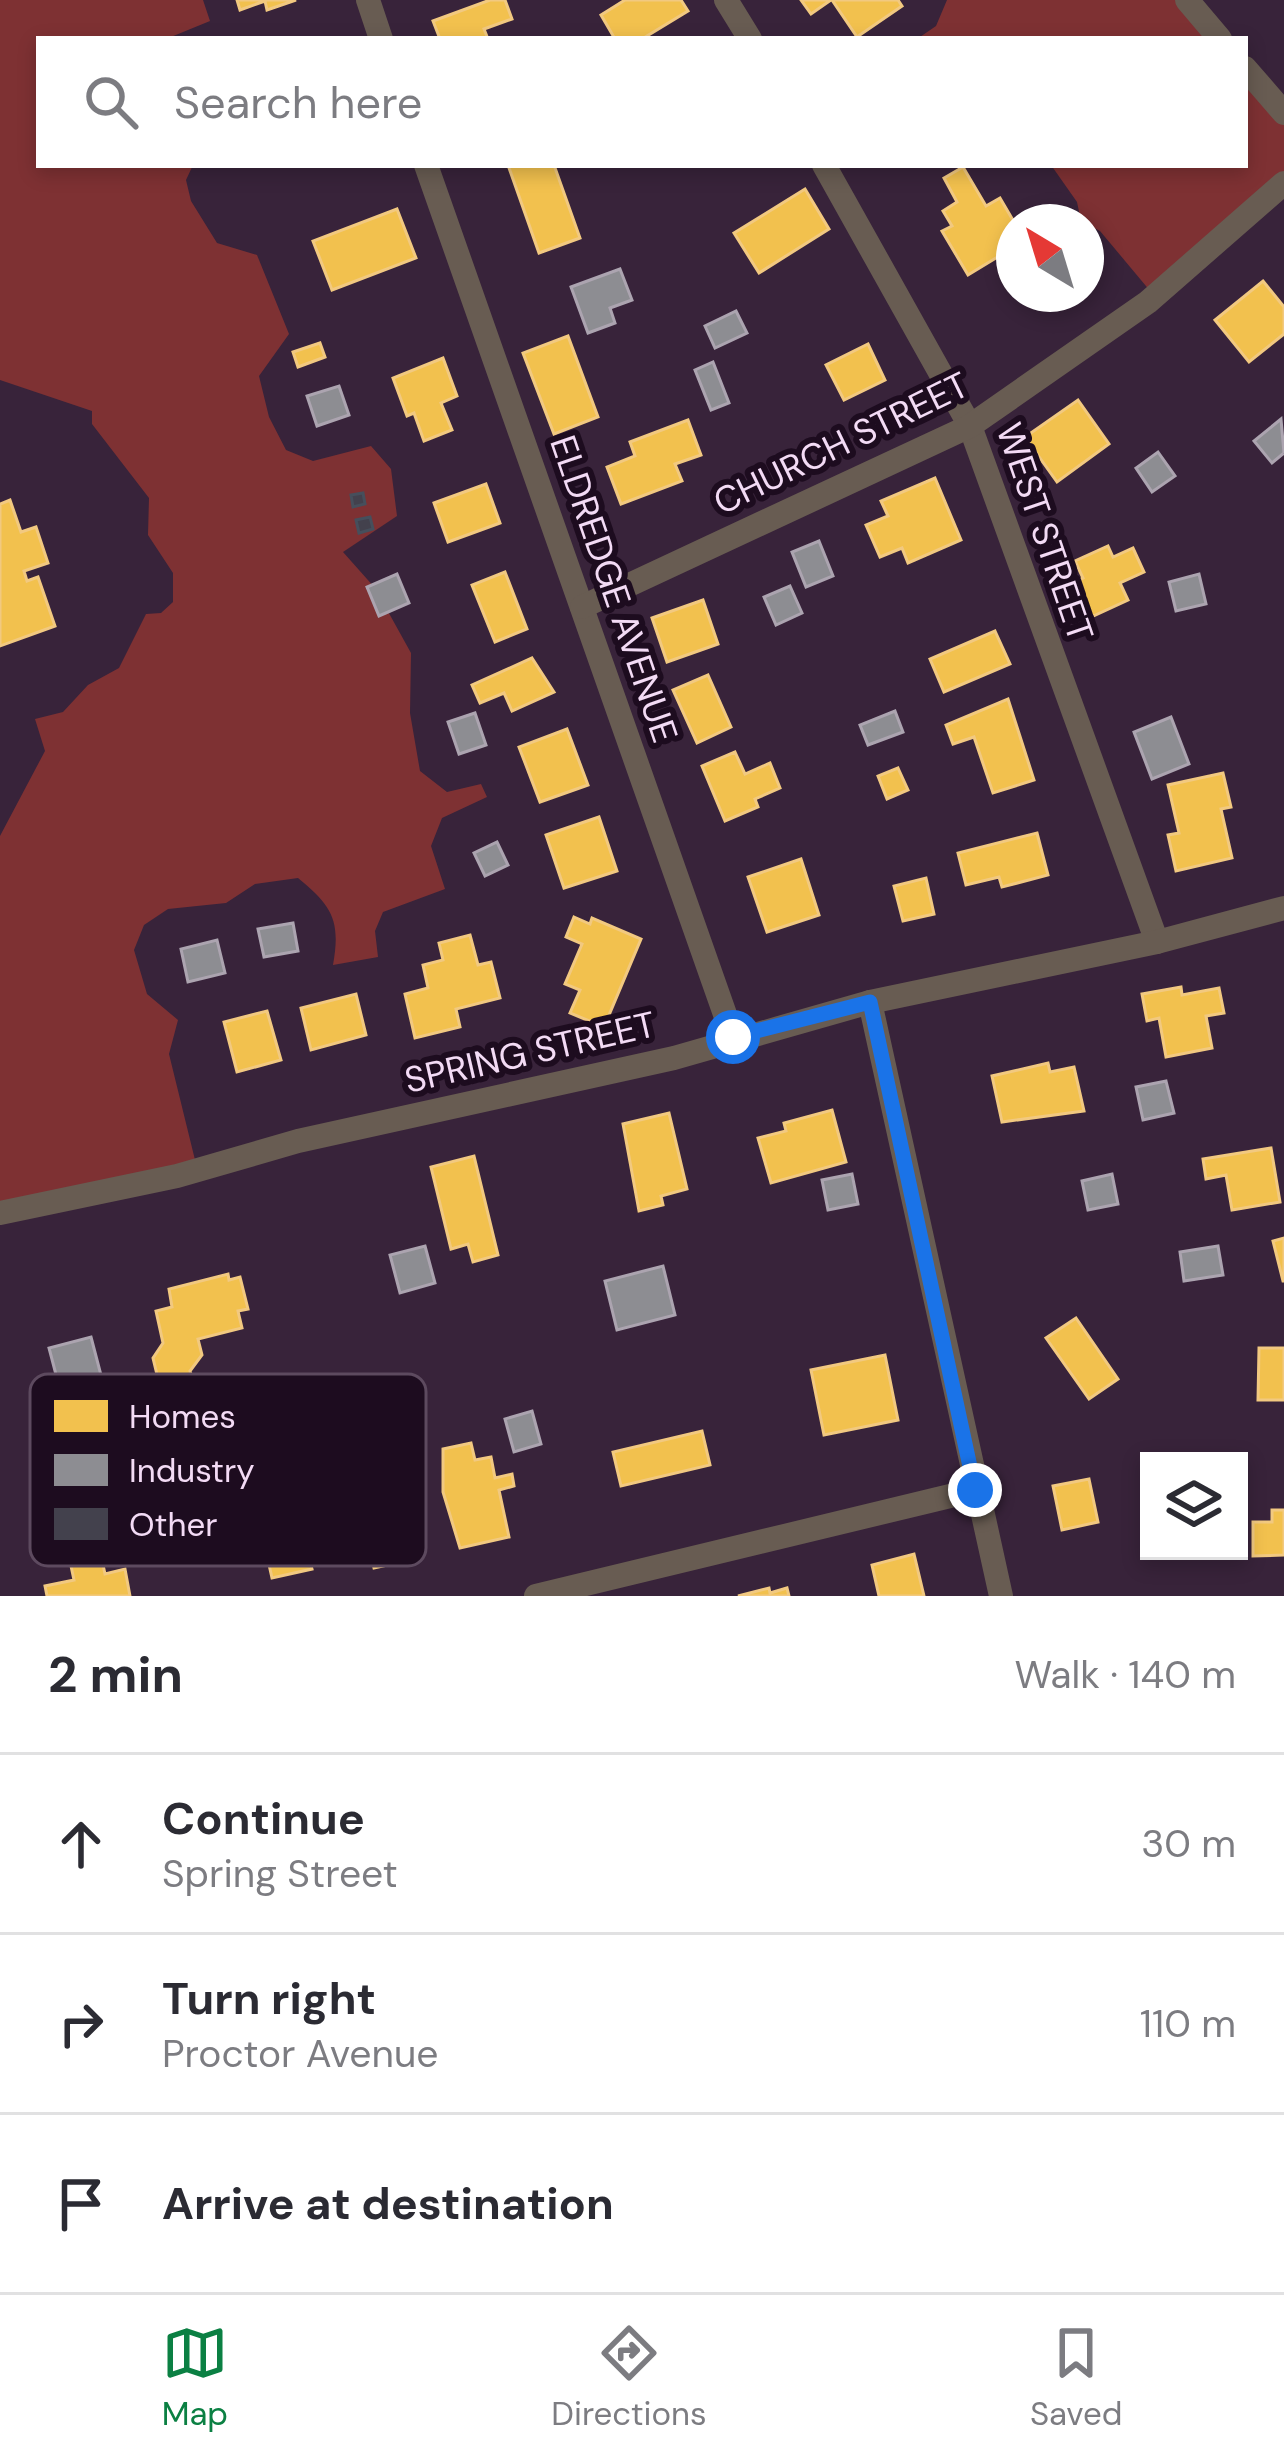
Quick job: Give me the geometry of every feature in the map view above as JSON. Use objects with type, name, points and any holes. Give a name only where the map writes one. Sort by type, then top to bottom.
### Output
[{"type":"street","points":[[368,0],[380,36]]},
{"type":"street","points":[[726,0],[748,36]]},
{"type":"street","points":[[1187,0],[1217,36]]},
{"type":"street","points":[[1248,71],[1284,113]]},
{"type":"street","name":"ELDREDGE AVENUE","points":[[427,168],[733,1037]]},
{"type":"street","name":"WEST STREET","points":[[826,168],[970,426],[1157,942]]},
{"type":"street","name":"CHURCH STREET","points":[[582,607],[970,426],[1148,302],[1280,194]]},
{"type":"street","name":"SPRING STREET","points":[[0,1213],[674,1058],[733,1037],[870,1002],[1157,942],[1284,908]]},
{"type":"street","points":[[870,1002],[1001,1596]]},
{"type":"street","points":[[536,1596],[975,1490]]},
{"type":"shaded area","points":[[0,0],[203,0],[210,21],[173,36],[36,36],[36,168],[192,168],[186,180],[191,201],[217,243],[257,255],[289,334],[259,376],[269,417],[286,450],[313,461],[371,446],[391,469],[397,516],[343,552],[375,588],[411,653],[410,713],[420,771],[447,792],[481,784],[487,797],[442,818],[431,846],[445,889],[383,912],[375,931],[378,957],[333,965],[336,936],[331,915],[298,878],[255,884],[226,903],[168,909],[144,925],[134,950],[147,994],[178,1020],[169,1054],[196,1164],[0,1215],[0,836],[45,751],[35,719],[63,712],[88,685],[119,668],[146,614],[161,613],[173,602],[173,573],[148,535],[149,498],[92,424],[92,411],[0,380]]},
{"type":"shaded area","points":[[947,0],[1185,0],[1215,36],[921,36],[936,26]]},
{"type":"shaded area","points":[[1248,73],[1284,115],[1284,190],[1156,298],[1104,236],[1104,204],[1077,204],[1053,168],[1248,168]]},
{"type":"building: Homes","points":[[237,0],[296,0],[267,10],[265,1],[240,10]]},
{"type":"building: Homes","points":[[490,0],[505,0],[512,19],[484,29],[487,36],[439,36],[433,21]]},
{"type":"building: Homes","points":[[625,0],[681,0],[688,11],[647,36],[613,36],[601,15]]},
{"type":"building: Homes","points":[[801,0],[831,0],[811,14]]},
{"type":"building: Homes","points":[[832,0],[898,0],[902,6],[856,36]]},
{"type":"building: Homes","points":[[509,168],[555,168],[580,238],[539,253]]},
{"type":"building: Homes","points":[[964,168],[986,206],[1000,198],[1004,204],[996,204],[996,258],[968,275],[942,231],[952,226],[943,211],[957,202],[944,178]]},
{"type":"building: Homes","points":[[805,189],[829,229],[759,273],[734,233]]},
{"type":"building: Homes","points":[[397,209],[416,258],[332,290],[313,241]]},
{"type":"building: Homes","points":[[1263,281],[1284,307],[1284,334],[1249,362],[1215,320]]},
{"type":"building: Homes","points":[[568,336],[598,417],[554,434],[523,353]]},
{"type":"building: Homes","points":[[320,343],[325,357],[298,367],[293,352]]},
{"type":"building: Homes","points":[[868,344],[885,380],[844,400],[826,365]]},
{"type":"building: Homes","points":[[443,358],[457,396],[441,403],[452,430],[424,441],[414,413],[407,416],[393,378]]},
{"type":"building: Homes","points":[[1078,400],[1109,444],[1057,482],[1025,437]]},
{"type":"building: Homes","points":[[688,420],[701,455],[675,464],[682,481],[621,504],[607,467],[635,456],[630,442]]},
{"type":"building: Homes","points":[[935,478],[961,540],[908,563],[902,548],[880,557],[866,525],[888,516],[881,501]]},
{"type":"building: Homes","points":[[486,484],[500,523],[448,542],[434,503]]},
{"type":"building: Homes","points":[[10,500],[21,532],[36,527],[48,563],[24,571],[27,581],[38,577],[55,626],[0,646],[0,504]]},
{"type":"building: Homes","points":[[1108,546],[1113,557],[1133,548],[1144,572],[1120,583],[1128,600],[1089,618],[1074,583],[1083,578],[1075,561]]},
{"type":"building: Homes","points":[[505,572],[527,629],[495,642],[472,585]]},
{"type":"building: Homes","points":[[703,600],[718,644],[667,662],[652,618]]},
{"type":"building: Homes","points":[[995,631],[1010,664],[944,692],[930,659]]},
{"type":"building: Homes","points":[[532,658],[554,692],[512,711],[504,693],[480,703],[472,685]]},
{"type":"building: Homes","points":[[708,675],[731,727],[697,743],[673,690]]},
{"type":"building: Homes","points":[[1008,699],[1034,780],[993,793],[974,737],[953,744],[946,725]]},
{"type":"building: Homes","points":[[567,729],[588,785],[540,802],[519,747]]},
{"type":"building: Homes","points":[[735,752],[745,774],[770,763],[780,788],[755,799],[758,807],[725,821],[702,766]]},
{"type":"building: Homes","points":[[898,768],[908,790],[887,799],[878,776]]},
{"type":"building: Homes","points":[[1223,773],[1231,807],[1221,809],[1232,858],[1176,871],[1168,835],[1179,833],[1168,785]]},
{"type":"building: Homes","points":[[599,817],[617,871],[564,888],[546,835]]},
{"type":"building: Homes","points":[[1037,833],[1048,875],[1002,887],[999,877],[966,885],[958,853]]},
{"type":"building: Homes","points":[[801,859],[819,915],[767,932],[748,877]]},
{"type":"building: Homes","points":[[926,878],[934,914],[903,921],[894,886]]},
{"type":"building: Homes","points":[[574,917],[590,924],[592,918],[641,939],[604,1027],[570,1013],[580,990],[565,984],[582,944],[566,937]]},
{"type":"building: Homes","points":[[470,935],[478,965],[491,962],[500,998],[456,1009],[460,1027],[415,1038],[405,994],[428,988],[423,965],[443,960],[439,943]]},
{"type":"building: Homes","points":[[1181,987],[1182,995],[1219,988],[1224,1013],[1206,1016],[1212,1048],[1166,1057],[1159,1018],[1147,1021],[1142,994]]},
{"type":"building: Homes","points":[[356,994],[366,1035],[311,1050],[301,1008]]},
{"type":"building: Homes","points":[[267,1011],[281,1060],[237,1072],[224,1022]]},
{"type":"building: Homes","points":[[1048,1063],[1050,1072],[1074,1067],[1084,1111],[1002,1122],[992,1076]]},
{"type":"building: Homes","points":[[832,1110],[846,1162],[771,1183],[758,1138],[786,1131],[784,1123]]},
{"type":"building: Homes","points":[[669,1113],[687,1189],[661,1196],[663,1205],[639,1211],[623,1124]]},
{"type":"building: Homes","points":[[1271,1148],[1280,1202],[1232,1210],[1226,1175],[1206,1179],[1203,1159]]},
{"type":"building: Homes","points":[[474,1156],[498,1255],[473,1262],[468,1244],[451,1249],[431,1167]]},
{"type":"building: Homes","points":[[1284,1238],[1284,1281],[1283,1281],[1273,1241]]},
{"type":"building: Homes","points":[[228,1274],[229,1280],[240,1277],[248,1309],[238,1311],[242,1328],[198,1339],[202,1355],[191,1374],[157,1374],[153,1358],[163,1343],[156,1311],[172,1307],[169,1289]]},
{"type":"building: Homes","points":[[1076,1318],[1118,1379],[1089,1399],[1046,1338]]},
{"type":"building: Homes","points":[[1259,1348],[1284,1348],[1284,1400],[1258,1400]]},
{"type":"building: Homes","points":[[885,1355],[898,1420],[824,1435],[811,1370]]},
{"type":"building: Homes","points":[[702,1431],[710,1465],[621,1486],[613,1452]]},
{"type":"building: Homes","points":[[471,1443],[475,1460],[491,1457],[495,1478],[512,1474],[514,1486],[499,1490],[509,1537],[460,1548],[443,1492],[443,1449]]},
{"type":"building: Homes","points":[[1089,1479],[1098,1522],[1062,1530],[1053,1486]]},
{"type":"building: Homes","points":[[1272,1510],[1284,1510],[1284,1555],[1253,1556],[1253,1522],[1272,1522]]},
{"type":"building: Homes","points":[[914,1554],[924,1596],[879,1596],[872,1565]]},
{"type":"building: Homes","points":[[71,1566],[103,1566],[105,1574],[125,1569],[130,1596],[47,1596],[45,1586],[74,1580]]},
{"type":"building: Homes","points":[[269,1566],[311,1566],[312,1569],[272,1578]]},
{"type":"building: Homes","points":[[769,1588],[770,1593],[787,1588],[789,1596],[738,1596]]},
{"type":"building: Industry","points":[[620,269],[632,300],[610,308],[615,323],[588,333],[571,287]]},
{"type":"building: Industry","points":[[736,311],[747,333],[715,348],[705,326]]},
{"type":"building: Industry","points":[[713,362],[729,403],[711,410],[695,370]]},
{"type":"building: Industry","points":[[339,386],[349,415],[317,426],[307,396]]},
{"type":"building: Industry","points":[[1281,419],[1284,453],[1272,463],[1254,441]]},
{"type":"building: Industry","points":[[1158,452],[1175,476],[1152,492],[1136,468]]},
{"type":"building: Industry","points":[[819,541],[833,576],[806,587],[792,552]]},
{"type":"building: Industry","points":[[397,574],[409,603],[379,616],[367,587]]},
{"type":"building: Industry","points":[[1199,574],[1206,604],[1176,611],[1169,582]]},
{"type":"building: Industry","points":[[790,586],[802,613],[776,625],[764,597]]},
{"type":"building: Industry","points":[[895,711],[903,732],[868,745],[860,725]]},
{"type":"building: Industry","points":[[475,713],[486,745],[459,754],[448,722]]},
{"type":"building: Industry","points":[[1171,717],[1189,764],[1152,779],[1134,732]]},
{"type":"building: Industry","points":[[497,842],[508,865],[485,876],[474,853]]},
{"type":"building: Industry","points":[[293,923],[298,951],[264,957],[258,929]]},
{"type":"building: Industry","points":[[217,940],[225,973],[188,982],[181,949]]},
{"type":"building: Industry","points":[[1166,1081],[1174,1113],[1143,1120],[1136,1087]]},
{"type":"building: Industry","points":[[852,1174],[858,1204],[828,1210],[822,1180]]},
{"type":"building: Industry","points":[[1112,1174],[1118,1204],[1088,1210],[1082,1181]]},
{"type":"building: Industry","points":[[425,1246],[435,1283],[400,1293],[390,1255]]},
{"type":"building: Industry","points":[[1218,1246],[1223,1275],[1184,1281],[1180,1252]]},
{"type":"building: Industry","points":[[663,1266],[675,1315],[617,1330],[605,1281]]},
{"type":"building: Industry","points":[[91,1337],[101,1374],[56,1374],[49,1348]]},
{"type":"building: Industry","points":[[532,1411],[541,1444],[514,1452],[505,1419]]},
{"type":"building: Other","points":[[363,493],[365,504],[353,507],[351,495]]},
{"type":"building: Other","points":[[370,517],[373,529],[359,533],[356,520]]},
{"type":"route","points":[[733,1037],[870,1002],[975,1490]]}]
